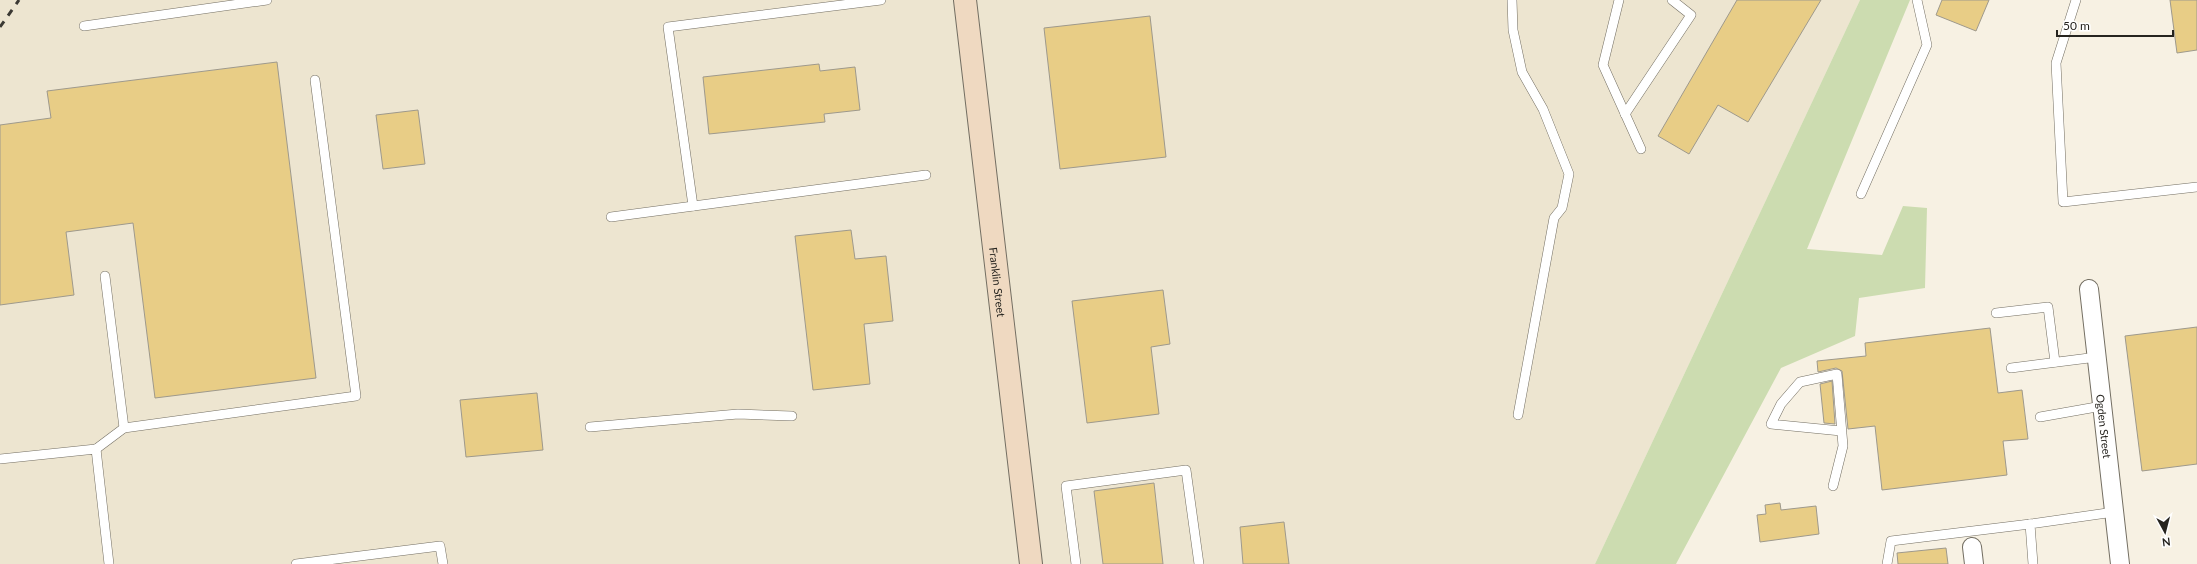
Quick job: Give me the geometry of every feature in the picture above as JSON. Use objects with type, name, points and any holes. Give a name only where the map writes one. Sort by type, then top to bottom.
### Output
[{"type":"street","name":"Franklin Street","points":[[965,0],[1031,564]]},
{"type":"street","name":"Ogden Street","points":[[2089,289],[2120,564]]},
{"type":"lane","points":[[84,26],[267,0]]},
{"type":"lane","points":[[693,206],[668,27],[881,0]]},
{"type":"lane","points":[[1512,0],[1513,30],[1522,72],[1543,109],[1569,174],[1562,208],[1554,218],[1518,415]]},
{"type":"lane","points":[[1619,0],[1603,65],[1641,150]]},
{"type":"lane","points":[[1625,114],[1691,15],[1672,0]]},
{"type":"lane","points":[[1861,194],[1927,45],[1917,0]]},
{"type":"lane","points":[[1919,13],[1925,0]]},
{"type":"lane","points":[[2076,0],[2056,63],[2063,202],[2197,188]]},
{"type":"lane","points":[[0,459],[96,449],[124,428],[356,396],[314,80]]},
{"type":"lane","points":[[612,217],[926,175]]},
{"type":"lane","points":[[105,276],[124,428]]},
{"type":"lane","points":[[1996,313],[2048,307],[2055,362]]},
{"type":"lane","points":[[2012,368],[2097,357]]},
{"type":"lane","points":[[1833,486],[1843,446],[1837,374],[1800,382],[1781,404],[1771,424],[1841,431]]},
{"type":"lane","points":[[2040,417],[2102,406]]},
{"type":"lane","points":[[590,427],[738,414],[792,416]]},
{"type":"lane","points":[[96,449],[109,564]]},
{"type":"lane","points":[[1076,564],[1066,486],[1186,470],[1199,564]]},
{"type":"lane","points":[[1887,564],[1891,541],[1971,547],[2030,524],[2114,512]]},
{"type":"lane","points":[[2030,524],[2033,564]]},
{"type":"lane","points":[[296,564],[343,561],[440,546],[443,564]]},
{"type":"shaded area","points":[[0,0],[1860,0],[1595,564],[0,564]]},
{"type":"green space","points":[[1860,0],[1910,0],[1807,249],[1882,255],[1903,206],[1927,208],[1925,288],[1859,298],[1855,336],[1781,368],[1676,564],[1595,564]]},
{"type":"building","points":[[1737,0],[1821,0],[1748,122],[1718,105],[1689,154],[1658,136]]},
{"type":"building","points":[[1942,0],[1989,0],[1976,31],[1936,15]]},
{"type":"building","points":[[2170,0],[2197,0],[2197,50],[2177,53]]},
{"type":"building","points":[[1150,16],[1166,157],[1060,169],[1044,28]]},
{"type":"building","points":[[277,62],[316,378],[155,398],[133,223],[66,232],[74,295],[0,305],[0,125],[51,118],[47,91]]},
{"type":"building","points":[[819,64],[820,71],[855,67],[860,110],[824,114],[825,122],[709,134],[703,77]]},
{"type":"building","points":[[418,110],[425,164],[383,169],[376,115]]},
{"type":"building","points":[[851,230],[855,259],[886,256],[893,321],[864,324],[870,384],[813,390],[795,236]]},
{"type":"building","points":[[1163,290],[1170,344],[1151,347],[1159,414],[1087,423],[1072,301]]},
{"type":"building","points":[[2197,327],[2197,464],[2142,471],[2125,336]]},
{"type":"building","points":[[1990,328],[1998,393],[2022,390],[2028,439],[2003,441],[2007,475],[1882,490],[1875,426],[1848,429],[1842,371],[1836,368],[1818,372],[1817,361],[1866,356],[1865,343]]},
{"type":"building","points":[[1832,381],[1835,424],[1824,423],[1820,384]]},
{"type":"building","points":[[537,393],[543,450],[466,457],[460,400]]},
{"type":"building","points":[[1154,483],[1163,564],[1103,564],[1094,491]]},
{"type":"building","points":[[1780,503],[1781,510],[1816,506],[1819,534],[1760,542],[1757,515],[1766,514],[1765,505]]},
{"type":"building","points":[[1284,522],[1289,564],[1243,564],[1240,527]]},
{"type":"building","points":[[1946,548],[1948,564],[1898,564],[1897,553]]},
{"type":"railway","points":[[0,27],[19,0]]}]
